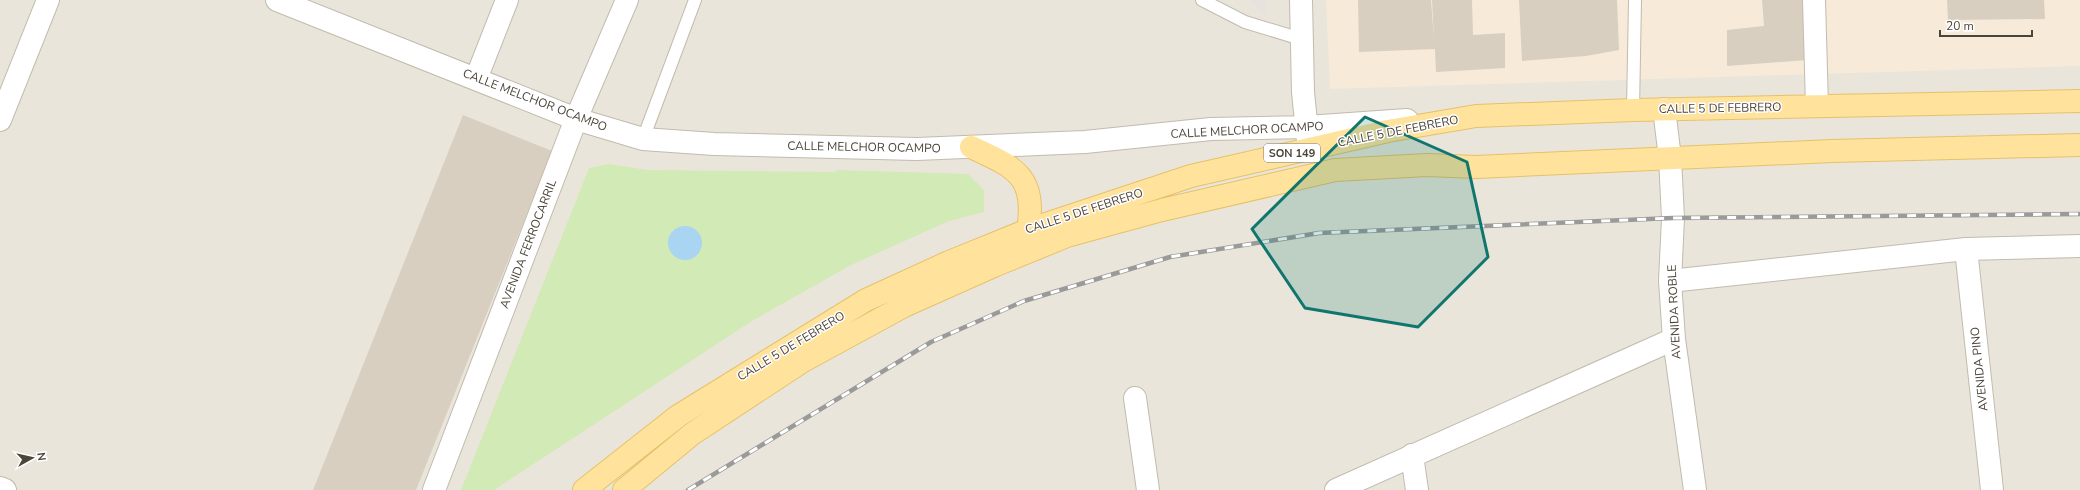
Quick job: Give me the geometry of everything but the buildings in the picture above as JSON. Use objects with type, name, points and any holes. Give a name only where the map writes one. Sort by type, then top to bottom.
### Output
[{"type":"main road","name":"CALLE 5 DE FEBRERO","points":[[584,490],[678,416],[860,304],[948,262],[1028,230],[1191,176],[1388,131],[1476,116],[1633,110],[2080,101]]},
{"type":"main road","name":"CALLE 5 DE FEBRERO","points":[[624,490],[692,434],[803,361],[904,306],[996,265],[1067,236],[1162,210],[1335,170],[1427,165],[1476,167],[1832,151],[2080,145]]},
{"type":"main road","points":[[970,147],[1005,163],[1021,175],[1030,198],[1028,230]]},
{"type":"street","points":[[0,120],[48,0]]},
{"type":"street","name":"CALLE MELCHOR OCAMPO","points":[[277,0],[576,118],[643,139],[714,144],[917,149],[1085,142],[1211,130],[1307,127],[1476,116]]},
{"type":"street","points":[[476,79],[507,0]]},
{"type":"street","name":"AVENIDA FERROCARRIL","points":[[434,490],[576,118],[627,0]]},
{"type":"street","points":[[1301,0],[1301,39],[1308,150]]},
{"type":"street","points":[[1814,0],[1817,106]]},
{"type":"street","name":"AVENIDA ROBLE","points":[[1664,110],[1670,158],[1673,218],[1670,281],[1674,339],[1695,490]]},
{"type":"street","points":[[1670,281],[1966,248],[2080,246]]},
{"type":"street","name":"AVENIDA PINO","points":[[1966,248],[1992,490]]},
{"type":"street","points":[[1336,490],[1674,339]]},
{"type":"street","points":[[1135,398],[1148,490]]},
{"type":"street","points":[[1412,455],[1417,490]]},
{"type":"street","points":[[0,488],[4,490]]},
{"type":"lane","points":[[643,139],[695,0]]},
{"type":"lane","points":[[1202,0],[1245,22],[1301,39]]},
{"type":"lane","points":[[1633,110],[1635,0]]},
{"type":"highlighted area","points":[[1365,117],[1467,162],[1488,257],[1418,327],[1305,308],[1252,229]]},
{"type":"shaded area","points":[[0,0],[2080,0],[2080,490],[0,490]]},
{"type":"shaded area","points":[[1250,0],[1266,0],[1266,17]]},
{"type":"shaded area","points":[[1326,0],[2080,0],[2080,66],[1330,89]]},
{"type":"green space","points":[[609,164],[648,170],[836,172],[836,170],[968,174],[984,190],[984,212],[949,221],[851,265],[752,321],[494,490],[461,490],[589,168]]},
{"type":"water","points":[[682,226],[688,226],[692,227],[699,233],[702,243],[701,250],[695,257],[688,260],[682,260],[678,259],[671,253],[668,246],[668,240],[669,236],[675,229]]},
{"type":"railway","points":[[688,490],[931,342],[1024,301],[1170,257],[1319,233],[1673,218],[2080,214]]}]
